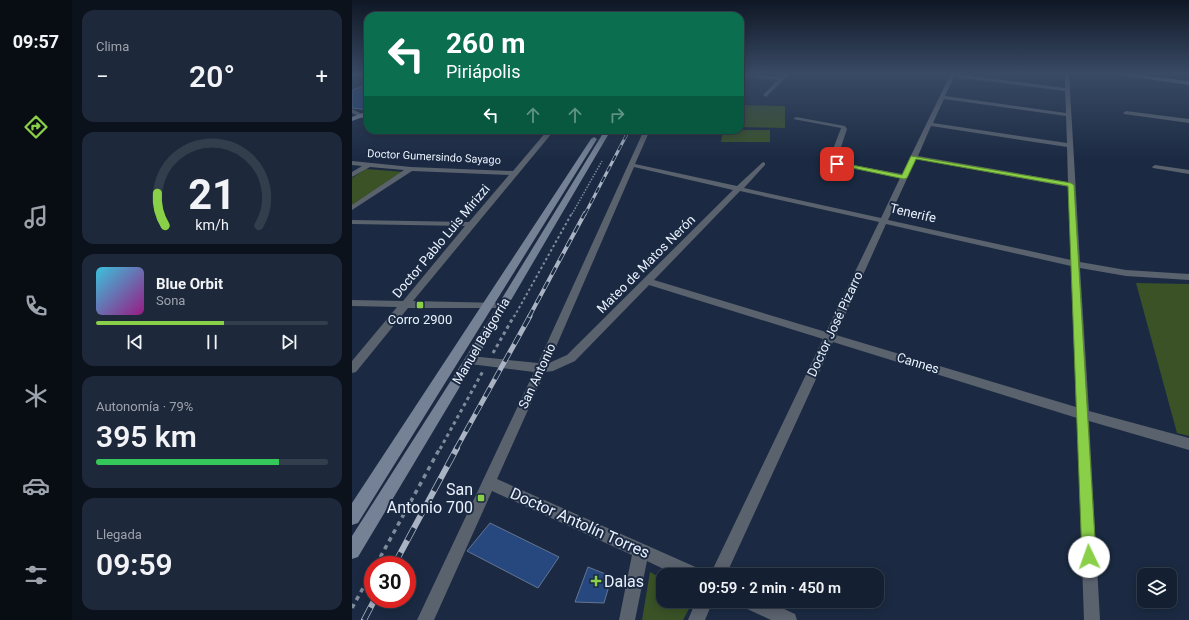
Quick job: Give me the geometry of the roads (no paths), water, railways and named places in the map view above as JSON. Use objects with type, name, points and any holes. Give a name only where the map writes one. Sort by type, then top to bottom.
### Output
[{"type":"main road","points":[[352,119],[364,114]]},
{"type":"main road","name":"Manuel Baigorria","points":[[352,517],[486,306],[601,134]]},
{"type":"main road","name":"Manuel Baigorria","points":[[352,551],[470,360],[601,134]]},
{"type":"main road","points":[[453,358],[470,360]]},
{"type":"street","name":"Doctor José Pizarro","points":[[721,568],[940,102]]},
{"type":"street","points":[[977,102],[1068,115]]},
{"type":"street","points":[[1067,102],[1076,264],[1092,620]]},
{"type":"street","points":[[352,112],[364,118]]},
{"type":"street","points":[[1126,113],[1189,121]]},
{"type":"street","points":[[796,119],[841,127],[844,129],[832,160],[833,163],[904,178]]},
{"type":"street","points":[[930,124],[1069,145]]},
{"type":"street","name":"Doctor Pablo Luis Mirizzi","points":[[352,369],[471,224],[547,134]]},
{"type":"street","name":"San Antonio","points":[[425,620],[541,368],[633,165],[645,134]]},
{"type":"street","points":[[914,157],[1071,185]]},
{"type":"street","name":"Doctor Gumersindo Sayago","points":[[352,163],[411,169],[514,173]]},
{"type":"street","name":"Mateo de Matos Nerón","points":[[541,368],[549,368],[571,358],[763,164]]},
{"type":"street","points":[[352,175],[368,165]]},
{"type":"street","name":"Tenerife","points":[[633,165],[1076,264],[1126,273],[1189,277]]},
{"type":"street","points":[[1155,167],[1189,172]]},
{"type":"street","points":[[352,208],[411,169]]},
{"type":"street","points":[[352,222],[471,224]]},
{"type":"street","name":"Cannes","points":[[648,281],[1082,414],[1189,444]]},
{"type":"street","points":[[352,303],[502,306]]},
{"type":"street","points":[[470,360],[541,368]]},
{"type":"street","name":"Doctor Antolín Torres","points":[[488,482],[679,568]]},
{"type":"street","points":[[627,620],[641,550]]},
{"type":"street","points":[[696,620],[702,608]]},
{"type":"street","points":[[764,608],[790,620]]},
{"type":"railway","points":[[585,214],[627,134]]},
{"type":"railway","points":[[529,317],[585,213]]},
{"type":"railway","points":[[456,449],[530,316]]},
{"type":"railway","points":[[399,556],[457,448]]},
{"type":"railway","points":[[364,620],[370,608]]},
{"type":"place","name":"Corro 2900","points":[[420,305]]},
{"type":"place","name":"San Antonio 700","points":[[481,498]]},
{"type":"place","name":"Dalas","points":[[596,581]]}]
